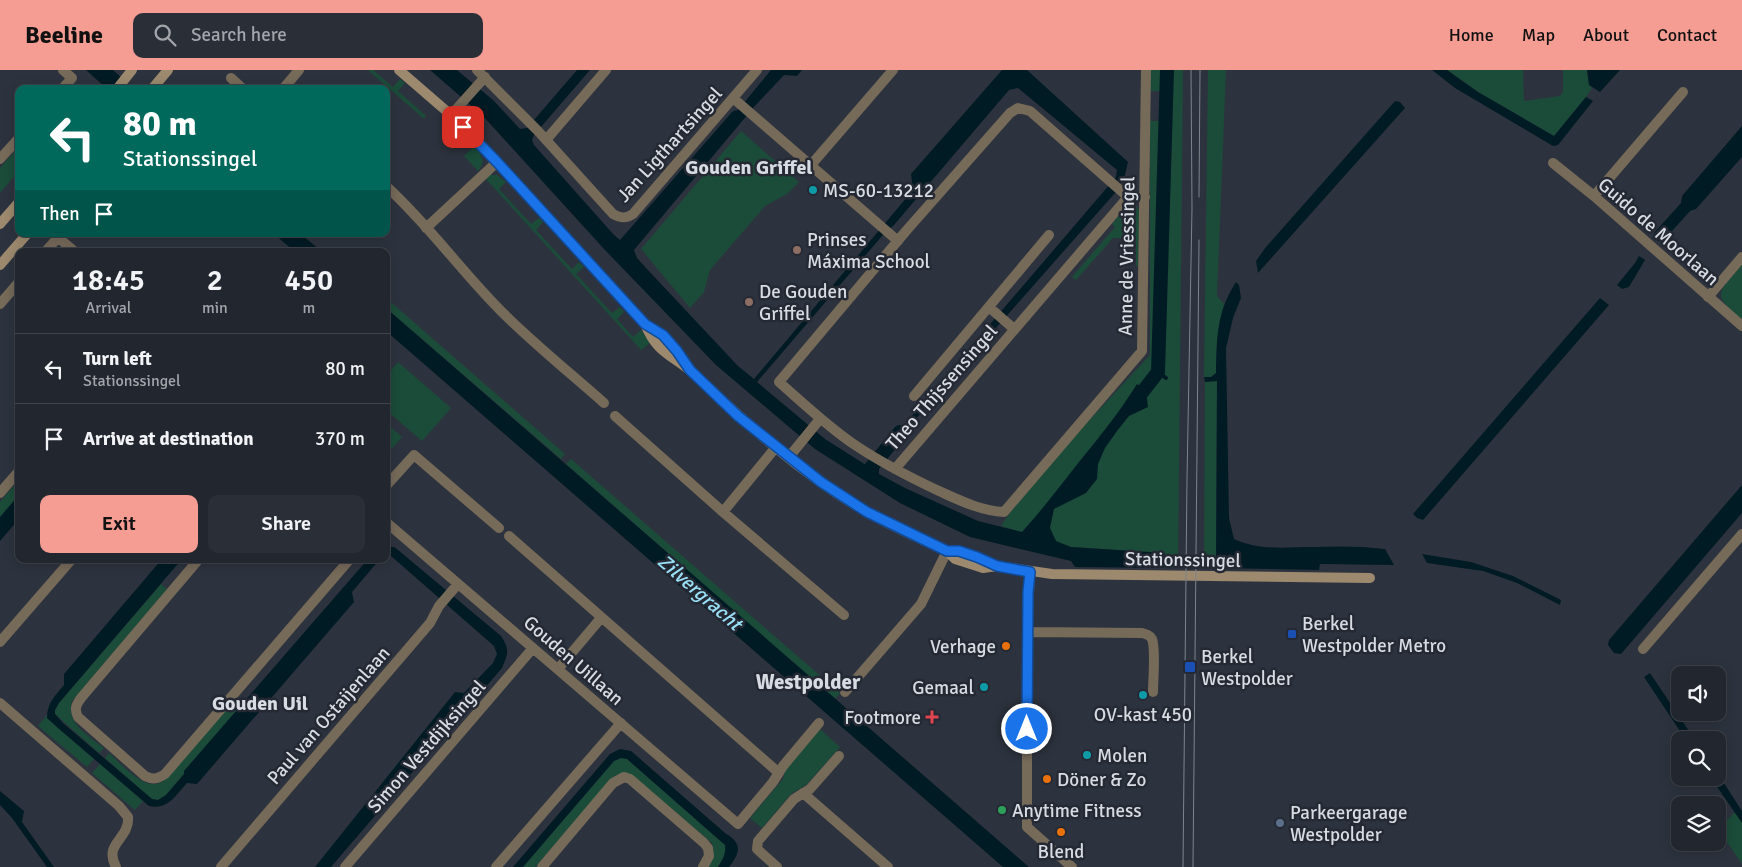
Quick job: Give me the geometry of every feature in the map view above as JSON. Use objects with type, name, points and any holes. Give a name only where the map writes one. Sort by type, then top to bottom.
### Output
[{"type":"street","points":[[63,70],[72,78],[66,85]]},
{"type":"street","points":[[155,85],[168,70]]},
{"type":"street","points":[[286,85],[299,70]]},
{"type":"street","name":"Stationssingel","points":[[399,70],[451,115],[497,162],[645,324],[660,349],[690,370],[738,416],[821,482],[867,512],[947,551],[955,559],[983,568],[997,566],[1062,575],[1370,578]]},
{"type":"street","points":[[451,115],[477,86],[481,73],[546,140],[606,70]]},
{"type":"street","name":"Jan Ligthartsingel","points":[[546,140],[613,214],[625,218],[633,214],[737,102],[757,70]]},
{"type":"street","points":[[811,165],[893,70]]},
{"type":"street","name":"Anne de Vriessingel","points":[[895,468],[955,498],[992,511],[1004,512],[1142,351],[1146,70]]},
{"type":"street","points":[[120,85],[130,73]]},
{"type":"street","points":[[231,78],[239,85]]},
{"type":"street","points":[[1594,196],[1683,92]]},
{"type":"street","points":[[737,102],[898,241]]},
{"type":"street","points":[[895,468],[820,419],[779,382],[898,241],[1010,113],[1018,108],[1030,111],[1128,197],[1145,197]]},
{"type":"street","points":[[0,159],[15,142]]},
{"type":"street","points":[[426,228],[497,162]]},
{"type":"street","name":"Guido de Moorlaan","points":[[1552,163],[1594,196],[1742,326]]},
{"type":"street","points":[[390,190],[410,208],[501,311],[604,403]]},
{"type":"street","name":"Theo Thijssensingel","points":[[895,468],[1128,197]]},
{"type":"street","points":[[0,224],[15,207]]},
{"type":"street","name":"Theo Thijssensingel","points":[[914,396],[993,310],[1049,235]]},
{"type":"street","points":[[0,265],[24,237]]},
{"type":"street","points":[[48,248],[56,237]]},
{"type":"street","points":[[59,237],[71,248]]},
{"type":"street","points":[[1708,297],[1742,257]]},
{"type":"street","points":[[0,304],[15,287]]},
{"type":"street","name":"Theo Thijssensingel","points":[[993,310],[1014,329]]},
{"type":"street","points":[[615,416],[723,512],[844,614]]},
{"type":"street","points":[[789,457],[820,419]]},
{"type":"street","points":[[723,512],[776,447]]},
{"type":"street","points":[[390,482],[414,455],[499,528]]},
{"type":"street","points":[[0,493],[15,476]]},
{"type":"street","name":"Gouden Uillaan","points":[[390,526],[455,588],[533,648],[738,824],[779,773]]},
{"type":"street","points":[[1643,648],[1742,534]]},
{"type":"street","points":[[508,536],[779,773],[819,723]]},
{"type":"street","points":[[845,692],[921,604],[947,551]]},
{"type":"street","points":[[0,642],[69,563]]},
{"type":"street","points":[[196,563],[81,698],[76,707],[75,712],[78,717],[145,776],[150,778],[160,778],[165,774],[347,563]]},
{"type":"street","points":[[1030,572],[1027,827],[1072,867]]},
{"type":"street","name":"Paul van Ostaijenlaan","points":[[221,867],[430,623],[439,606],[455,588]]},
{"type":"street","points":[[558,669],[601,618]]},
{"type":"street","points":[[1028,632],[1148,634],[1152,639],[1153,646],[1153,692]]},
{"type":"street","name":"Simon Vestdijksingel","points":[[345,867],[533,648]]},
{"type":"street","points":[[0,703],[119,806],[128,817],[127,828],[113,850],[112,858],[116,867]]},
{"type":"street","points":[[496,867],[621,723]]},
{"type":"street","points":[[777,867],[760,852],[757,846],[758,841],[794,799],[810,788],[840,756]]},
{"type":"street","points":[[542,867],[613,783],[624,777],[630,779],[704,843],[708,848],[709,856],[703,867]]},
{"type":"street","points":[[803,793],[888,867]]},
{"type":"green space","points":[[368,70],[373,70],[393,87],[400,79],[405,83],[398,91],[426,116],[424,119],[390,89],[390,85],[385,85]]},
{"type":"green space","points":[[1151,70],[1183,70],[1178,568],[1164,568],[1165,553],[1071,547],[1001,526],[1070,441],[1150,355],[1150,121],[1161,121],[1161,91],[1150,91]]},
{"type":"green space","points":[[1208,70],[1226,70],[1217,296],[1224,304],[1217,341],[1216,373],[1211,377],[1204,377]]},
{"type":"green space","points":[[1447,70],[1523,70],[1524,101],[1560,96],[1563,91],[1563,70],[1587,70],[1589,85],[1592,88],[1554,136],[1478,92]]},
{"type":"green space","points":[[741,131],[799,182],[787,194],[765,206],[710,270],[704,292],[690,308],[641,249]]},
{"type":"green space","points":[[474,146],[483,161],[478,171],[464,156]]},
{"type":"green space","points":[[15,151],[15,176],[0,193],[0,168]]},
{"type":"green space","points":[[489,175],[497,175],[506,182],[499,189],[531,224],[539,218],[543,222],[536,230],[572,269],[579,262],[584,267],[576,274],[612,313],[620,307],[624,312],[617,319],[633,337],[641,330],[650,343],[641,350],[485,178]]},
{"type":"green space","points":[[1132,204],[1139,211],[1138,266],[1136,266],[1136,238],[1113,238],[1076,280],[1072,277],[1115,227],[1112,224],[1128,205]]},
{"type":"green space","points":[[1742,265],[1742,320],[1725,304],[1721,293],[1727,282]]},
{"type":"green space","points":[[390,301],[565,454],[561,459],[390,311]]},
{"type":"green space","points":[[398,362],[451,408],[422,441],[390,413],[390,371]]},
{"type":"green space","points":[[1217,381],[1216,568],[1204,568],[1205,382]]},
{"type":"green space","points":[[390,426],[402,437],[390,450]]},
{"type":"green space","points":[[571,459],[840,693],[835,699],[566,464]]},
{"type":"green space","points":[[15,485],[15,500],[0,517],[0,502]]},
{"type":"green space","points":[[161,584],[167,589],[72,701],[72,716],[75,722],[85,734],[104,748],[99,753],[55,714],[55,710]]},
{"type":"green space","points":[[234,701],[240,707],[184,771],[184,774],[166,795],[158,800],[152,799],[105,758],[109,753],[140,780],[151,784],[160,783],[165,780]]},
{"type":"green space","points":[[47,715],[47,718],[94,759],[87,767],[38,726]]},
{"type":"green space","points":[[820,729],[840,747],[807,784],[791,794],[762,828],[750,818],[783,779],[786,768]]},
{"type":"green space","points":[[621,758],[627,759],[725,845],[724,856],[718,867],[708,867],[713,856],[712,843],[632,775],[625,773],[614,776],[535,867],[523,867],[614,761]]},
{"type":"green space","points":[[100,764],[143,801],[135,810],[92,773]]},
{"type":"green space","points":[[1735,812],[1742,823],[1742,864],[1726,841],[1726,821]]},
{"type":"water","points":[[86,70],[113,70],[130,85],[103,85]]},
{"type":"water","points":[[430,70],[457,70],[494,101],[520,129],[527,128],[577,70],[590,70],[534,135],[532,140],[534,145],[620,240],[733,111],[738,110],[771,70],[802,70],[797,76],[784,75],[754,107],[634,250],[637,258],[647,269],[738,366],[754,379],[913,190],[911,174],[1002,70],[1027,70],[1128,162],[1125,175],[1115,193],[891,447],[886,446],[1116,177],[1117,170],[1018,88],[1009,90],[757,382],[825,439],[866,465],[871,462],[879,467],[879,474],[978,521],[1022,532],[1100,437],[1137,384],[1146,391],[1148,407],[1129,416],[1105,448],[1098,464],[1097,479],[1086,493],[1054,509],[1050,528],[1056,541],[1071,547],[1165,553],[1164,568],[1075,567],[1071,561],[970,537],[900,503],[815,449],[716,365],[605,250],[483,116]]},
{"type":"water","points":[[1432,70],[1447,70],[1478,92],[1554,136],[1586,97],[1593,101],[1558,145],[1553,146],[1455,88]]},
{"type":"water","points":[[1587,70],[1620,70],[1600,92],[1589,85]]},
{"type":"water","points":[[1395,101],[1400,102],[1405,108],[1258,273],[1256,261],[1266,247]]},
{"type":"water","points":[[1742,126],[1742,157],[1696,209],[1690,211],[1663,241],[1658,241],[1654,233],[1681,203],[1682,196]]},
{"type":"water","points":[[278,237],[305,237],[317,248],[290,248]]},
{"type":"water","points":[[1639,256],[1645,260],[1629,287],[1622,289],[1617,285]]},
{"type":"water","points":[[1236,282],[1239,285],[1241,298],[1233,318],[1226,348],[1229,518],[1234,539],[1244,543],[1273,548],[1350,546],[1385,549],[1394,565],[1320,564],[1319,570],[1216,568],[1217,381],[1205,382],[1204,377],[1211,377],[1216,373],[1217,337],[1221,315],[1229,293]]},
{"type":"water","points":[[1600,298],[1609,305],[1423,520],[1417,518],[1413,514]]},
{"type":"water","name":"Zilvergracht","points":[[390,311],[1029,867],[1003,867],[390,334]]},
{"type":"water","points":[[1742,485],[1742,513],[1621,654],[1614,653],[1608,645],[1609,640]]},
{"type":"water","points":[[15,500],[15,524],[0,541],[0,517]]},
{"type":"water","points":[[390,547],[394,547],[501,636],[507,648],[507,655],[502,668],[331,867],[315,867],[455,692],[464,693],[493,663],[497,654],[494,646],[391,556]]},
{"type":"water","points":[[1422,554],[1471,562],[1513,576],[1561,600],[1560,605],[1517,583],[1483,571],[1427,563]]},
{"type":"water","points":[[159,563],[179,563],[55,710],[55,714],[63,723],[152,799],[158,800],[166,795],[184,774],[184,771],[365,563],[377,563],[352,592],[354,602],[197,784],[187,783],[171,801],[161,806],[149,806],[47,718],[50,704],[64,685],[64,674]]},
{"type":"water","points":[[1650,673],[1671,704],[1671,718],[1644,677]]},
{"type":"water","points":[[1673,721],[1682,721],[1689,731],[1680,731]]},
{"type":"water","points":[[620,749],[631,751],[734,840],[738,848],[736,857],[729,867],[718,867],[724,856],[725,845],[627,759],[621,758],[614,761],[523,867],[513,867],[610,754]]},
{"type":"water","points":[[1717,786],[1726,786],[1742,811],[1742,823],[1726,800],[1726,796],[1723,796]]},
{"type":"water","points":[[0,791],[24,811],[22,822],[54,867],[47,867],[12,818],[0,805]]},
{"type":"waterway","points":[[1133,404],[1158,372],[1167,70]]},
{"type":"waterway","points":[[1158,372],[1166,378]]},
{"type":"waterway","points":[[870,469],[900,432]]},
{"type":"tram line","points":[[1183,867],[1192,208],[1191,70]]},
{"type":"tram line","points":[[1199,197],[1200,70]]},
{"type":"tram line","points":[[1193,867],[1199,240]]},
{"type":"place","name":"MS-60-13212","points":[[813,190]]},
{"type":"place","name":"Prinses Máxima School","points":[[797,250]]},
{"type":"place","name":"De Gouden Griffel","points":[[749,302]]},
{"type":"place","name":"Berkel Westpolder Metro","points":[[1292,634]]},
{"type":"place","name":"Verhage","points":[[1006,646]]},
{"type":"place","name":"Berkel Westpolder","points":[[1190,667]]},
{"type":"place","name":"Gemaal","points":[[984,687]]},
{"type":"place","name":"OV-kast 450","points":[[1143,695]]},
{"type":"place","name":"Footmore","points":[[932,717]]},
{"type":"place","name":"Molen","points":[[1087,755]]},
{"type":"place","name":"Döner & Zo","points":[[1047,779]]},
{"type":"place","name":"Anytime Fitness","points":[[1002,810]]},
{"type":"place","name":"Parkeergarage Westpolder","points":[[1280,823]]},
{"type":"place","name":"Blend","points":[[1061,832]]},
{"type":"district","name":"Gouden Griffel","points":[[749,167]]},
{"type":"district","name":"Westpolder","points":[[808,682]]},
{"type":"district","name":"Gouden Uil","points":[[260,703]]},
{"type":"route","points":[[463,127],[645,324],[663,335],[690,370],[738,416],[776,447],[821,482],[867,512],[912,535],[947,551],[959,551],[997,566],[1030,572],[1028,592],[1027,729]]}]
